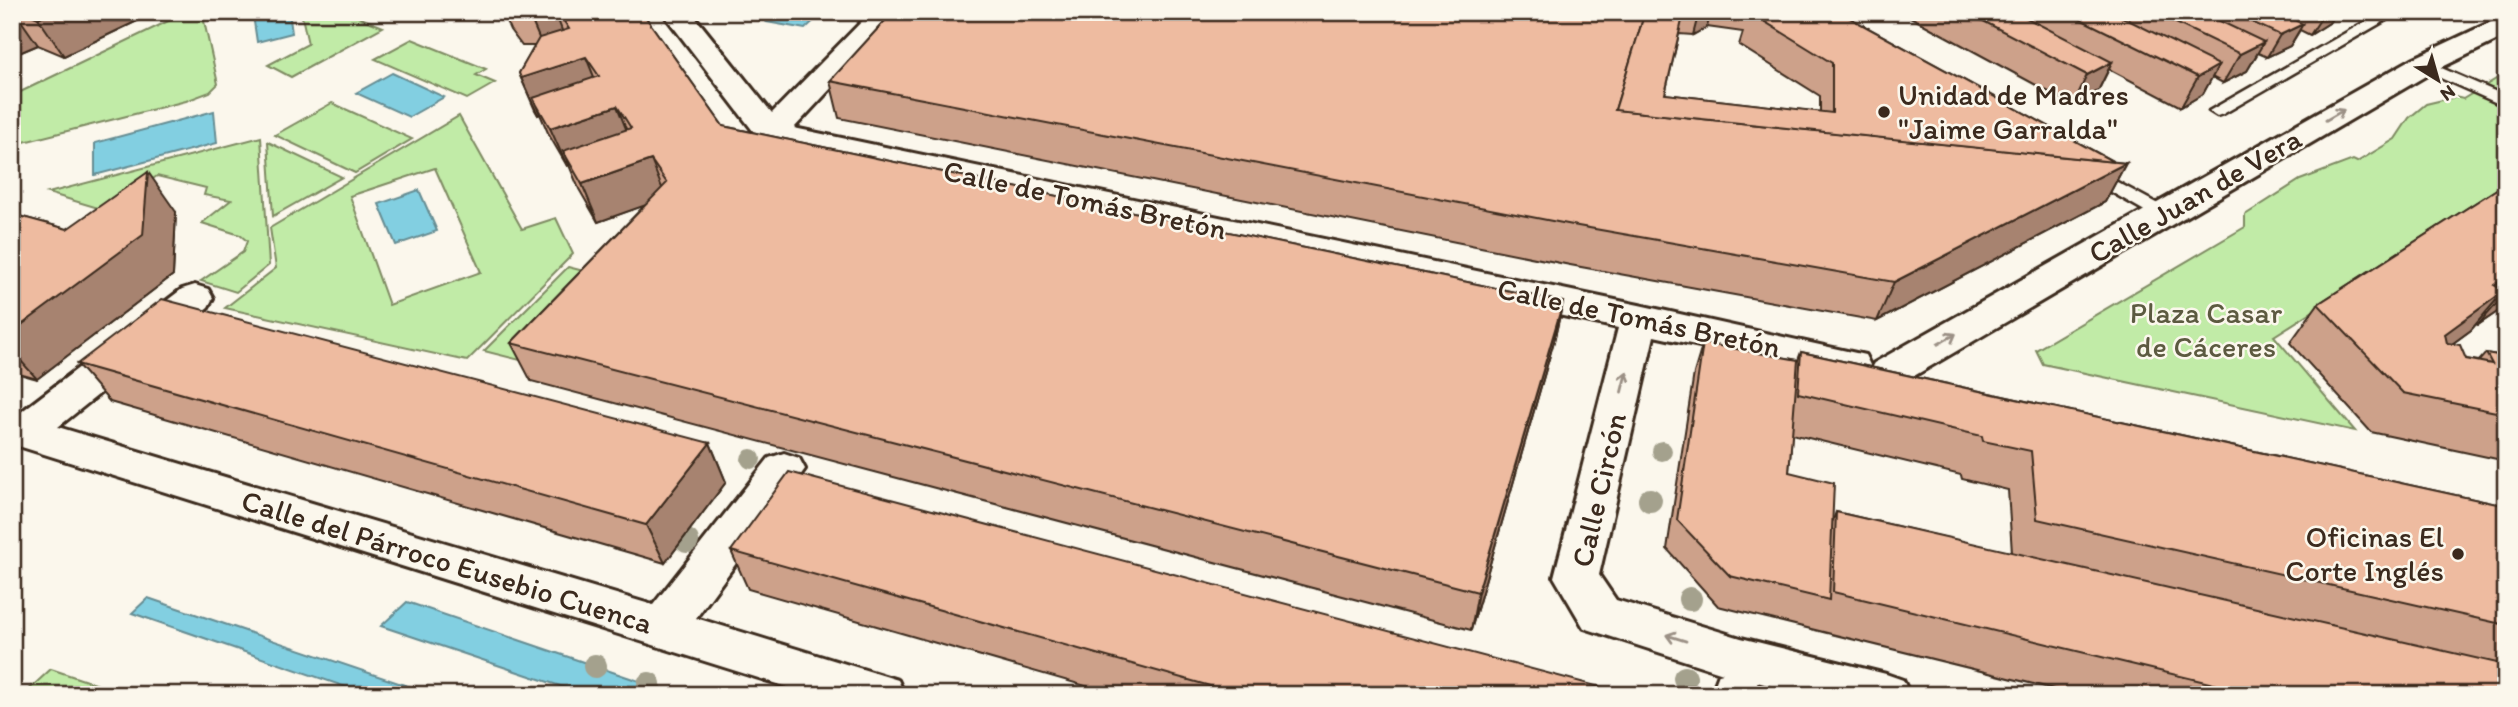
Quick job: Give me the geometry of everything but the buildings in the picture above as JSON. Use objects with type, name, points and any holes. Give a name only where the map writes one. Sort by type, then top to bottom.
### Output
[{"type":"street","points":[[676,12],[771,133],[888,12]]},
{"type":"street","name":"Calle Juan de Vera","points":[[1888,373],[2423,65],[2506,24]]},
{"type":"street","name":"Calle de Tomás Bretón","points":[[771,133],[1941,385]]},
{"type":"street","points":[[18,430],[195,298]]},
{"type":"street","name":"Calle Circón","points":[[1639,318],[1576,577],[1588,596],[1600,614],[1741,658],[1886,695]]},
{"type":"street","name":"Calle del Párroco Eusebio Cuenca","points":[[18,430],[881,695]]},
{"type":"street","points":[[662,628],[784,469]]},
{"type":"lane","points":[[2217,111],[2393,12]]},
{"type":"lane","points":[[2423,65],[2506,103]]},
{"type":"lane","points":[[2076,165],[2163,214]]},
{"type":"green space","points":[[187,12],[202,12],[218,84],[210,92],[186,101],[12,145],[12,96]]},
{"type":"green space","points":[[301,12],[346,12],[383,27],[291,77],[268,65],[308,44]]},
{"type":"green space","points":[[412,39],[486,69],[476,75],[495,83],[467,99],[375,59]]},
{"type":"green space","name":"Plaza Casar de Cáceres","points":[[2506,73],[2506,188],[2274,336],[2355,431],[2043,364],[2036,350],[2245,227],[2245,215],[2300,180],[2353,160],[2357,162],[2395,139],[2409,118],[2426,104],[2455,97],[2463,99]]},
{"type":"green space","points":[[332,103],[412,139],[355,173],[275,135]]},
{"type":"green space","points":[[459,116],[522,229],[556,218],[573,254],[467,361],[225,308],[276,268],[270,228]],"holes":[[[435,168],[481,272],[389,305],[350,196]]]},
{"type":"green space","points":[[261,137],[269,265],[236,292],[201,281],[243,252],[247,241],[240,235],[202,223],[231,200],[204,195],[206,188],[157,176],[108,211],[48,193]]},
{"type":"green space","points":[[268,142],[342,177],[273,216]]},
{"type":"green space","points":[[568,267],[615,279],[532,363],[484,351]]},
{"type":"green space","points":[[51,669],[128,695],[23,695]]},
{"type":"water","points":[[289,12],[292,33],[257,42],[253,15]]},
{"type":"water","points":[[777,12],[823,12],[805,29],[767,22]]},
{"type":"water","points":[[392,73],[444,97],[409,117],[356,93]]},
{"type":"water","points":[[214,111],[217,143],[95,175],[95,143]]},
{"type":"water","points":[[419,190],[437,231],[396,245],[379,204]]},
{"type":"water","points":[[148,598],[434,695],[369,695],[132,613]]},
{"type":"water","points":[[407,602],[680,695],[587,695],[381,626]]},
{"type":"place","name":"Unidad de Madres \"Jaime Garralda\"","points":[[1884,112]]},
{"type":"place","name":"Oficinas El Corte Inglés","points":[[2458,554]]}]
